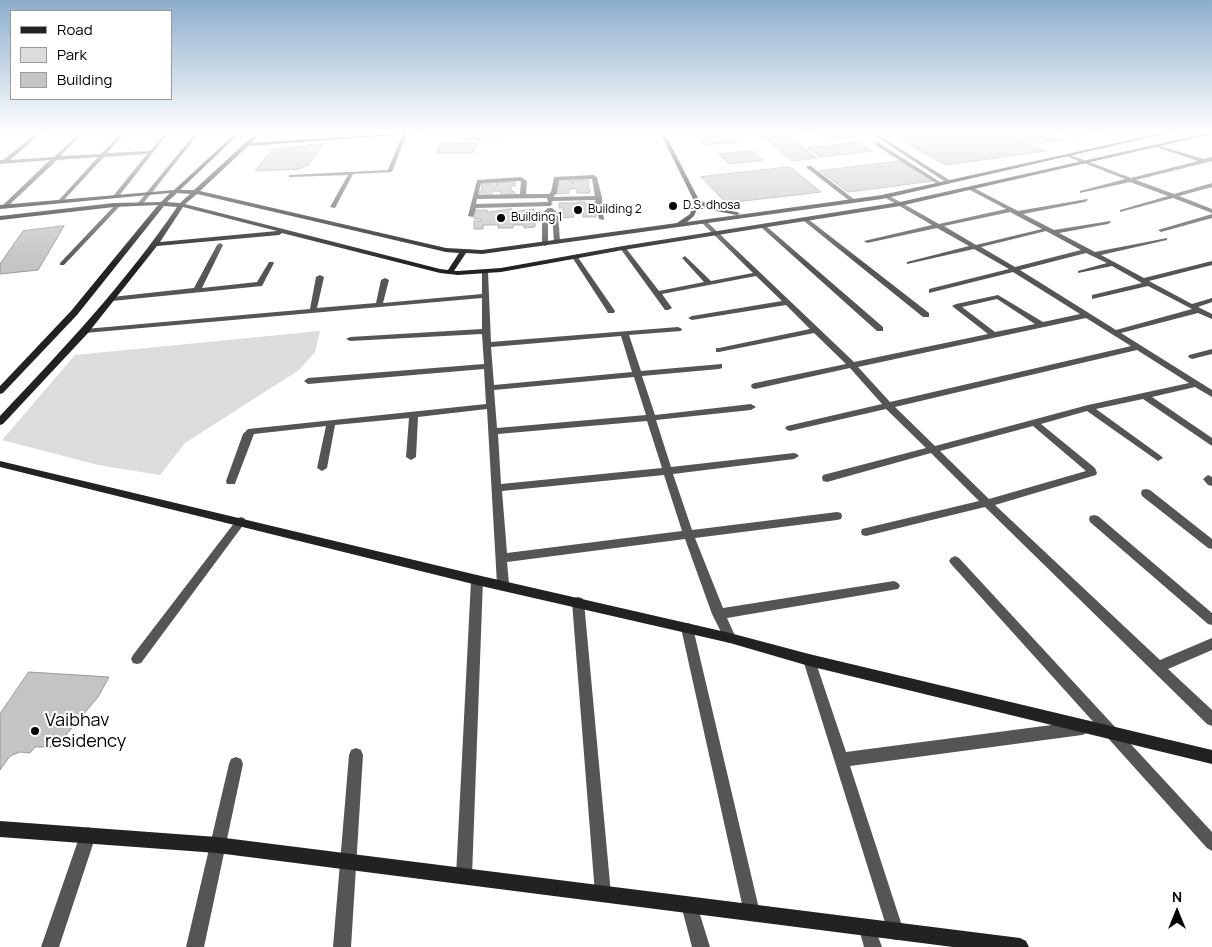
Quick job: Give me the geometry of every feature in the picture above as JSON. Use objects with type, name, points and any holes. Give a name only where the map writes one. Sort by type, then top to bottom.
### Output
[{"type":"street","points":[[2,207],[34,176]]},
{"type":"street","points":[[61,201],[83,176]]},
{"type":"street","points":[[116,195],[131,176]]},
{"type":"street","points":[[140,204],[163,176]]},
{"type":"street","points":[[0,391],[74,313],[163,203],[192,176]]},
{"type":"street","points":[[0,422],[85,331],[155,244],[181,205],[213,176]]},
{"type":"street","points":[[676,226],[696,211],[697,201],[684,176]]},
{"type":"street","points":[[2,207],[151,192],[196,192],[463,252],[482,252],[886,196],[974,176]]},
{"type":"street","points":[[0,218],[140,204],[163,203],[181,205],[450,272],[485,272],[900,204],[1022,176]]},
{"type":"street","points":[[1121,176],[1212,212]]},
{"type":"street","points":[[1082,192],[1146,176]]},
{"type":"street","points":[[545,244],[545,214],[554,193],[554,178],[596,178],[602,219]]},
{"type":"street","points":[[471,216],[478,182],[481,180],[524,180],[524,196]]},
{"type":"street","points":[[1122,211],[1212,185]]},
{"type":"street","points":[[972,189],[1212,317]]},
{"type":"street","points":[[475,197],[524,196],[550,202]]},
{"type":"street","points":[[886,196],[1014,269],[1212,394]]},
{"type":"street","points":[[473,206],[599,198]]},
{"type":"street","points":[[866,241],[1015,211],[1085,200]]},
{"type":"street","points":[[697,201],[728,213],[756,215]]},
{"type":"street","points":[[550,202],[555,213],[557,242]]},
{"type":"street","points":[[1161,230],[1212,216]]},
{"type":"street","points":[[806,220],[926,315]]},
{"type":"street","points":[[704,222],[852,366],[889,406],[987,503],[1212,720]]},
{"type":"street","points":[[910,263],[973,246],[1051,230],[1108,222]]},
{"type":"street","points":[[764,227],[880,329]]},
{"type":"street","points":[[155,244],[287,232]]},
{"type":"street","points":[[1096,254],[1165,239]]},
{"type":"street","points":[[197,290],[220,245]]},
{"type":"street","points":[[623,248],[668,308]]},
{"type":"street","points":[[932,291],[1088,250]]},
{"type":"street","points":[[450,272],[463,252]]},
{"type":"street","points":[[575,257],[611,311]]},
{"type":"street","points":[[685,258],[709,283]]},
{"type":"street","points":[[112,298],[260,284],[271,263]]},
{"type":"street","points":[[1094,297],[1212,263]]},
{"type":"street","points":[[1080,272],[1113,264]]},
{"type":"street","points":[[485,272],[486,331],[503,584]]},
{"type":"street","points":[[658,293],[757,274]]},
{"type":"street","points":[[313,311],[320,277]]},
{"type":"street","points":[[380,305],[384,280]]},
{"type":"street","points":[[85,331],[484,296]]},
{"type":"street","points":[[994,335],[956,306],[998,298],[1040,324]]},
{"type":"street","points":[[1116,332],[1196,308],[1212,300]]},
{"type":"street","points":[[692,318],[786,303]]},
{"type":"street","points":[[755,386],[1088,315]]},
{"type":"street","points":[[487,345],[678,329]]},
{"type":"street","points":[[719,350],[815,330]]},
{"type":"street","points":[[350,339],[486,331]]},
{"type":"street","points":[[624,333],[690,536],[718,614],[730,638]]},
{"type":"street","points":[[790,428],[1140,347]]},
{"type":"street","points":[[1192,358],[1212,352]]},
{"type":"street","points":[[308,381],[489,366]]},
{"type":"street","points":[[491,388],[719,366]]},
{"type":"street","points":[[826,478],[1088,408],[1196,384]]},
{"type":"street","points":[[1144,396],[1212,443]]},
{"type":"street","points":[[231,480],[248,434],[251,431],[492,406]]},
{"type":"street","points":[[493,431],[651,418],[751,407]]},
{"type":"street","points":[[1088,408],[1158,458]]},
{"type":"street","points":[[411,457],[414,414]]},
{"type":"street","points":[[322,468],[331,422]]},
{"type":"street","points":[[866,532],[987,503],[1092,473],[1091,470],[1035,423]]},
{"type":"street","points":[[497,488],[794,456]]},
{"type":"street","points":[[0,464],[477,580],[503,584],[730,638],[809,660],[1212,757]]},
{"type":"street","points":[[1146,494],[1212,545]]},
{"type":"street","points":[[501,558],[690,536],[837,516]]},
{"type":"street","points":[[1094,519],[1212,620]]},
{"type":"street","points":[[954,561],[1212,844]]},
{"type":"street","points":[[464,876],[477,580]]},
{"type":"street","points":[[718,614],[894,586]]},
{"type":"street","points":[[578,602],[603,894]]},
{"type":"street","points":[[687,628],[752,913]]},
{"type":"street","points":[[1158,667],[1212,644]]},
{"type":"street","points":[[809,660],[896,932]]},
{"type":"street","points":[[840,760],[1089,727]]},
{"type":"street","points":[[342,947],[356,755]]},
{"type":"street","points":[[195,947],[236,764]]},
{"type":"street","points":[[0,829],[217,845],[866,929],[1020,947]]},
{"type":"street","points":[[50,947],[88,835]]},
{"type":"street","points":[[689,905],[701,947]]},
{"type":"street","points":[[866,929],[874,947]]},
{"type":"lane","points":[[333,207],[349,176]]},
{"type":"lane","points":[[820,176],[853,201]]},
{"type":"lane","points":[[929,176],[941,184]]},
{"type":"lane","points":[[940,176],[949,182]]},
{"type":"lane","points":[[62,264],[117,206]]},
{"type":"lane","points":[[137,659],[240,521]]},
{"type":"green space","points":[[320,331],[315,352],[299,370],[185,443],[160,475],[98,465],[2,440],[75,355]]},
{"type":"building","points":[[801,176],[821,192],[726,203],[701,177]]},
{"type":"building","points":[[827,176],[925,176],[933,181],[848,192]]},
{"type":"building","points":[[572,180],[573,184],[573,180],[589,180],[588,189],[590,189],[590,193],[577,193],[577,189],[569,189],[569,193],[555,194],[555,190],[559,190],[559,185],[555,185],[555,181]]},
{"type":"building","points":[[490,182],[497,182],[497,186],[498,182],[515,182],[515,186],[511,186],[511,191],[514,191],[515,195],[501,195],[501,191],[492,191],[492,195],[479,196],[479,192],[482,191],[481,183],[490,184]]},
{"type":"building","name":"Building 2","points":[[578,202],[585,202],[585,204],[595,202],[594,212],[596,212],[596,217],[583,217],[583,213],[574,213],[574,217],[559,218],[559,214],[563,214],[563,208],[559,208],[559,203],[577,203],[578,207]]},
{"type":"building","name":"Building 1","points":[[512,209],[512,212],[534,209],[535,217],[528,217],[529,220],[535,219],[535,227],[524,228],[524,225],[513,225],[513,228],[498,228],[499,225],[483,225],[483,229],[474,229],[474,221],[481,221],[481,219],[474,219],[475,210],[487,210],[487,212]]},
{"type":"building","points":[[64,226],[38,270],[0,274],[0,264],[23,231]]},
{"type":"building","name":"Vaibhav residency","points":[[29,672],[109,677],[98,697],[56,747],[35,747],[30,753],[20,752],[10,756],[0,770],[0,714]]},
{"type":"place","name":"D.S. dhosa","points":[[673,206]]},
{"type":"place","name":"Building 2","points":[[578,210]]},
{"type":"place","name":"Building 1","points":[[501,218]]},
{"type":"place","name":"Vaibhav residency","points":[[35,731]]}]
